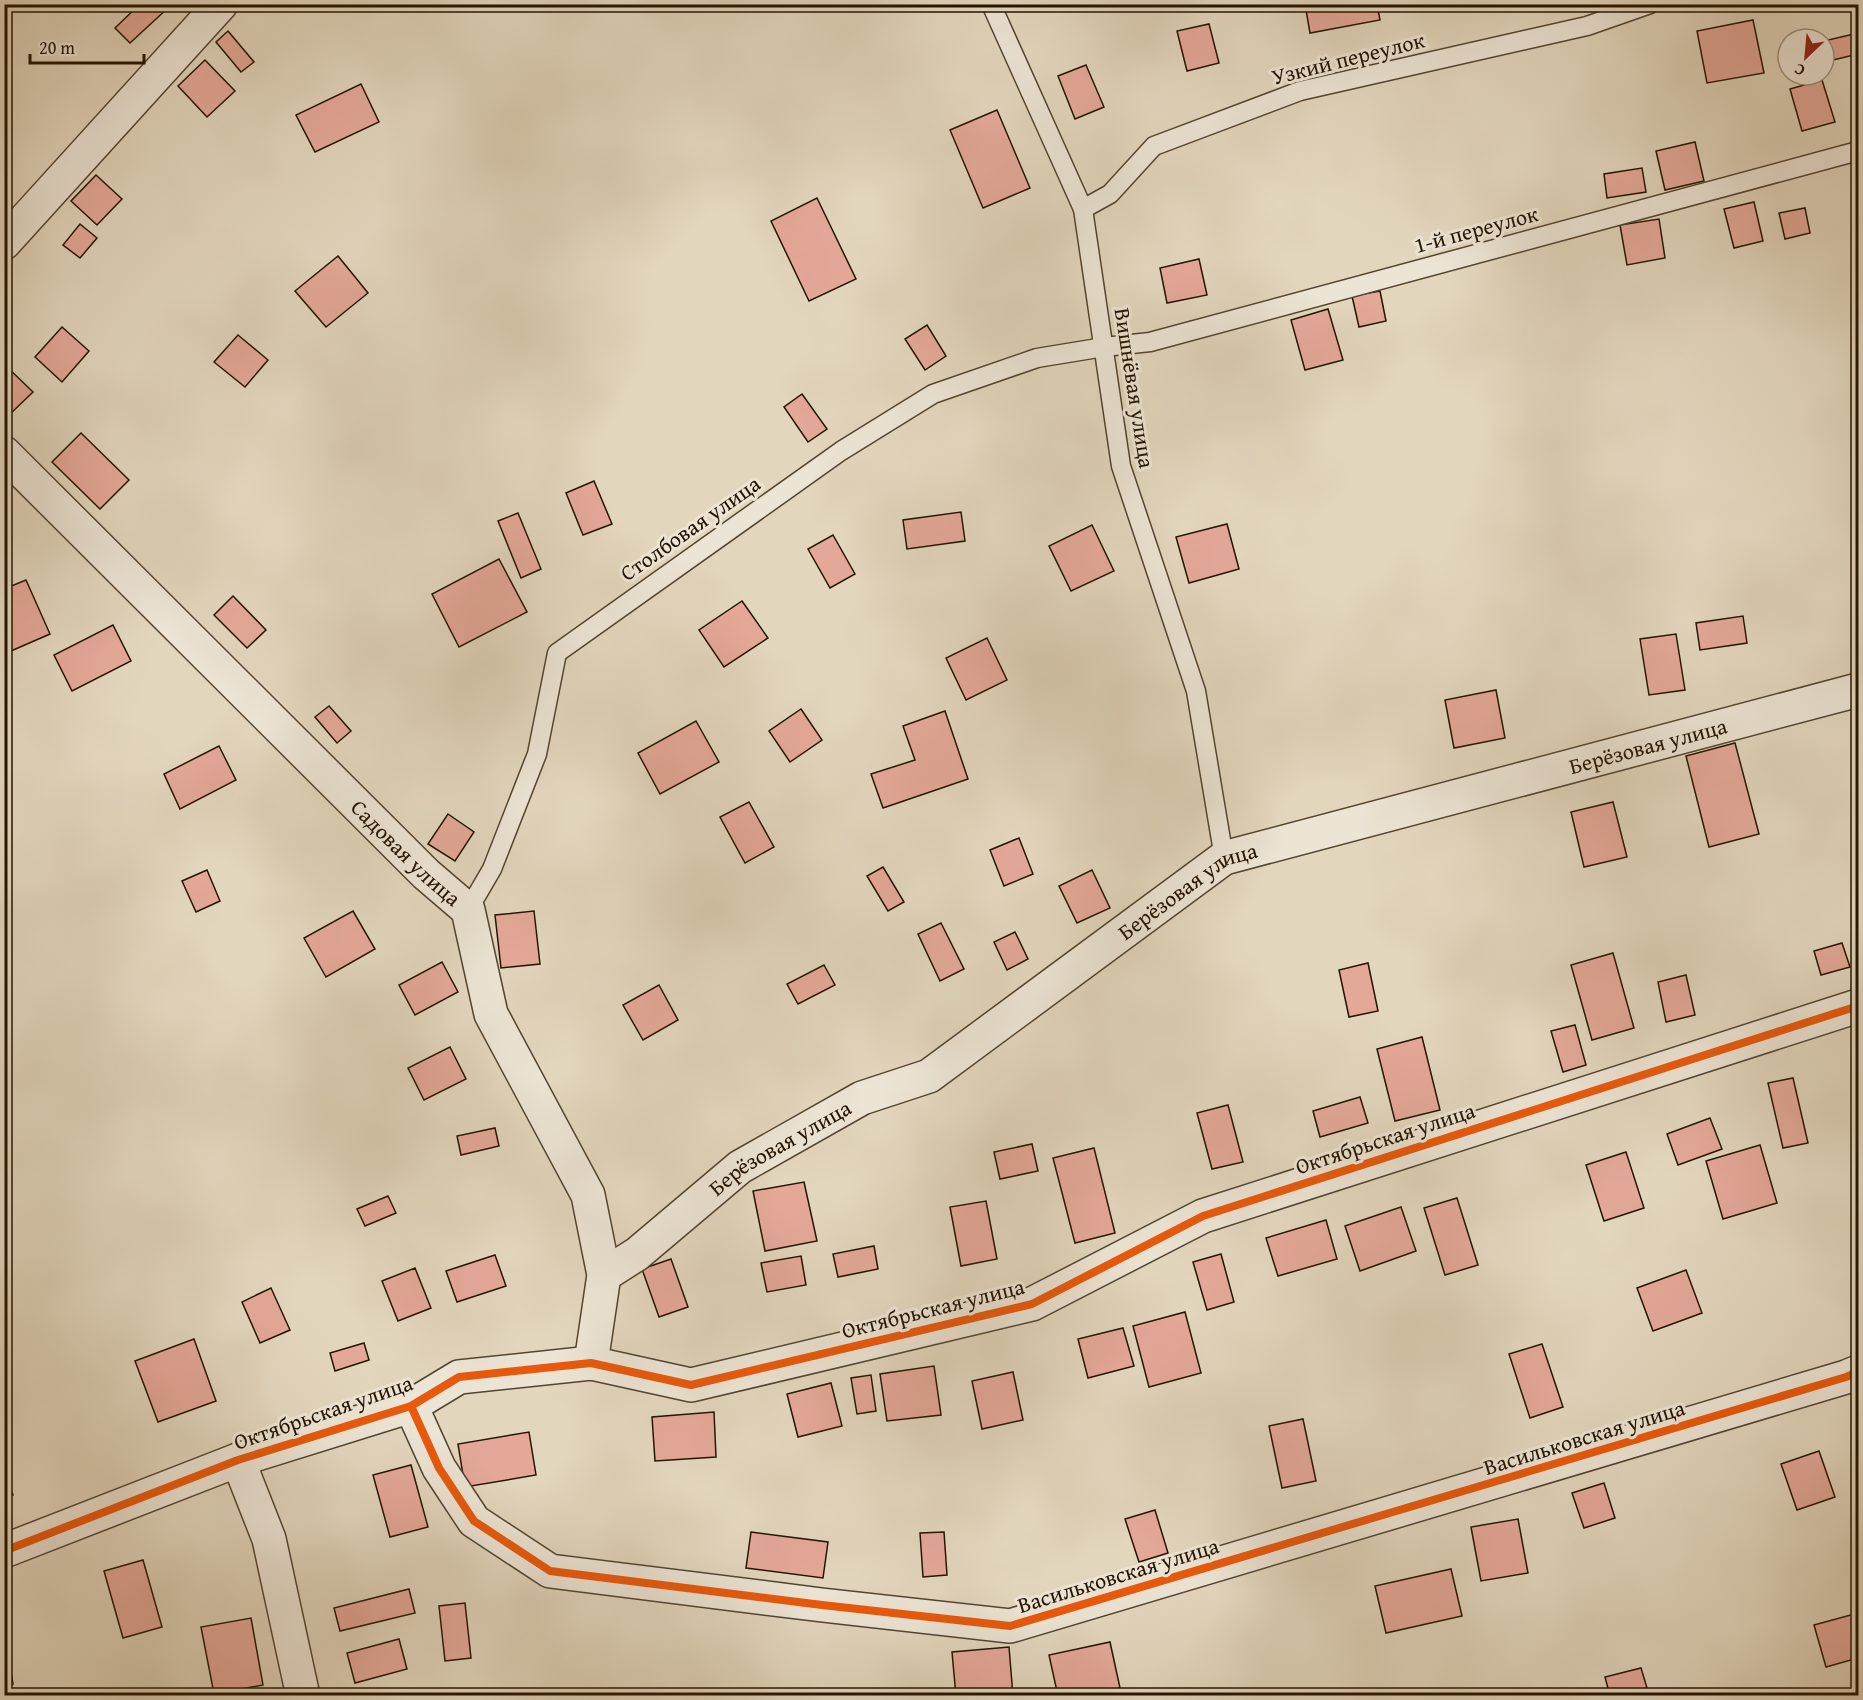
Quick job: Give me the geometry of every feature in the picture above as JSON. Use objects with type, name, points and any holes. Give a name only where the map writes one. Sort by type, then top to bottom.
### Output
[{"type":"street","points":[[4,243],[221,4]]},
{"type":"street","name":"Садовая улица","points":[[4,453],[426,874],[468,910],[491,1014],[588,1195],[604,1275],[591,1363]]},
{"type":"street","name":"Берёзовая улица","points":[[604,1275],[637,1254],[740,1167],[862,1098],[929,1076],[1224,858],[1858,690]]},
{"type":"street","name":"Октябрьская улица","points":[[4,1551],[238,1460],[411,1406],[459,1377],[591,1363],[691,1385],[1032,1304],[1203,1216],[1858,1006]]},
{"type":"street","name":"Васильковская улица","points":[[411,1406],[439,1468],[474,1521],[550,1571],[1010,1626],[1835,1381],[1858,1371]]},
{"type":"street","name":"Октябрьская улица","points":[[238,1460],[269,1539],[303,1695]]},
{"type":"lane","name":"Вишнёвая улица","points":[[991,4],[1083,209],[1121,466],[1196,691],[1224,858]]},
{"type":"lane","name":"Узкий переулок","points":[[1083,209],[1110,194],[1154,146],[1299,91],[1587,26],[1650,4]]},
{"type":"lane","name":"1-й переулок","points":[[1104,347],[1150,342],[1858,151]]},
{"type":"lane","name":"Столбовая улица","points":[[468,910],[492,870],[537,754],[556,653],[841,451],[933,394],[1037,358],[1104,347]]},
{"type":"building","points":[[140,4],[166,4],[169,7],[130,43],[115,28]]},
{"type":"building","points":[[1305,4],[1377,4],[1380,20],[1310,33]]},
{"type":"building","points":[[1753,20],[1764,73],[1707,83],[1697,31]]},
{"type":"building","points":[[1209,24],[1219,63],[1187,71],[1177,31]]},
{"type":"building","points":[[228,31],[254,62],[241,72],[216,42]]},
{"type":"building","points":[[1858,33],[1858,54],[1836,59],[1836,38]]},
{"type":"building","points":[[205,60],[235,91],[207,117],[178,86]]},
{"type":"building","points":[[1086,65],[1104,107],[1075,119],[1058,76]]},
{"type":"building","points":[[361,84],[379,122],[315,152],[296,115]]},
{"type":"building","points":[[1824,87],[1835,122],[1802,131],[1790,89]]},
{"type":"building","points":[[997,110],[1030,188],[983,208],[950,130]]},
{"type":"building","points":[[1695,142],[1704,181],[1665,190],[1656,151]]},
{"type":"building","points":[[1642,168],[1646,192],[1607,198],[1604,174]]},
{"type":"building","points":[[96,175],[122,199],[97,225],[71,201]]},
{"type":"building","points":[[817,198],[856,279],[809,301],[771,221]]},
{"type":"building","points":[[1754,202],[1763,241],[1734,248],[1724,209]]},
{"type":"building","points":[[1805,208],[1810,233],[1785,239],[1779,213]]},
{"type":"building","points":[[1659,219],[1665,258],[1627,265],[1620,225]]},
{"type":"building","points":[[80,224],[97,238],[80,258],[63,245]]},
{"type":"building","points":[[338,256],[368,293],[326,327],[295,291]]},
{"type":"building","points":[[1199,259],[1207,295],[1167,303],[1160,268]]},
{"type":"building","points":[[1380,291],[1386,321],[1359,327],[1352,296]]},
{"type":"building","points":[[1328,309],[1343,360],[1305,370],[1291,320]]},
{"type":"building","points":[[927,325],[946,356],[925,370],[905,339]]},
{"type":"building","points":[[62,327],[89,351],[62,382],[35,357]]},
{"type":"building","points":[[238,335],[268,360],[245,387],[214,362]]},
{"type":"building","points":[[4,364],[33,392],[7,417],[4,414]]},
{"type":"building","points":[[802,394],[827,429],[808,442],[784,407]]},
{"type":"building","points":[[81,433],[129,480],[100,509],[52,462]]},
{"type":"building","points":[[594,481],[612,524],[583,535],[566,493]]},
{"type":"building","points":[[961,512],[965,541],[907,549],[903,520]]},
{"type":"building","points":[[518,513],[541,569],[521,578],[498,521]]},
{"type":"building","points":[[1227,524],[1239,569],[1189,583],[1176,537]]},
{"type":"building","points":[[1092,525],[1114,571],[1071,591],[1049,546]]},
{"type":"building","points":[[833,535],[855,574],[830,588],[808,549]]},
{"type":"building","points":[[499,559],[527,612],[459,647],[432,594]]},
{"type":"building","points":[[26,580],[50,634],[4,654],[4,589]]},
{"type":"building","points":[[233,596],[266,630],[247,648],[214,615]]},
{"type":"building","points":[[742,601],[768,638],[724,667],[699,630]]},
{"type":"building","points":[[1743,616],[1747,643],[1700,650],[1696,623]]},
{"type":"building","points":[[113,625],[131,661],[72,691],[54,655]]},
{"type":"building","points":[[1676,634],[1685,690],[1649,695],[1640,639]]},
{"type":"building","points":[[987,638],[1007,680],[966,700],[946,658]]},
{"type":"building","points":[[1496,690],[1505,738],[1454,748],[1445,700]]},
{"type":"building","points":[[329,706],[351,731],[337,743],[315,717]]},
{"type":"building","points":[[801,709],[822,740],[790,762],[769,731]]},
{"type":"building","points":[[945,711],[968,779],[883,808],[871,774],[915,760],[903,726]]},
{"type":"building","points":[[696,721],[719,762],[660,794],[638,753]]},
{"type":"building","points":[[1735,743],[1759,834],[1709,847],[1686,756]]},
{"type":"building","points":[[219,746],[236,780],[180,809],[164,774]]},
{"type":"building","points":[[749,802],[774,847],[745,863],[720,817]]},
{"type":"building","points":[[1613,802],[1627,857],[1584,867],[1571,812]]},
{"type":"building","points":[[448,814],[474,832],[455,861],[428,844]]},
{"type":"building","points":[[1019,838],[1033,874],[1004,886],[990,850]]},
{"type":"building","points":[[883,867],[904,902],[888,911],[867,876]]},
{"type":"building","points":[[207,870],[220,901],[196,912],[182,881]]},
{"type":"building","points":[[1092,870],[1110,908],[1077,923],[1059,886]]},
{"type":"building","points":[[353,911],[375,949],[326,977],[304,938]]},
{"type":"building","points":[[534,911],[540,964],[501,968],[495,915]]},
{"type":"building","points":[[941,923],[964,969],[940,981],[918,934]]},
{"type":"building","points":[[1015,932],[1028,959],[1007,970],[994,942]]},
{"type":"building","points":[[1842,943],[1850,967],[1821,975],[1814,951]]},
{"type":"building","points":[[1613,953],[1634,1028],[1592,1040],[1571,965]]},
{"type":"building","points":[[442,962],[458,992],[415,1015],[399,985]]},
{"type":"building","points":[[1368,963],[1378,1011],[1349,1017],[1339,970]]},
{"type":"building","points":[[824,965],[835,985],[798,1004],[787,984]]},
{"type":"building","points":[[1686,975],[1695,1015],[1666,1022],[1658,982]]},
{"type":"building","points":[[659,985],[678,1020],[643,1040],[623,1005]]},
{"type":"building","points":[[1575,1025],[1586,1065],[1563,1072],[1551,1031]]},
{"type":"building","points":[[1422,1037],[1440,1110],[1395,1121],[1377,1049]]},
{"type":"building","points":[[450,1047],[466,1079],[424,1100],[408,1068]]},
{"type":"building","points":[[1793,1078],[1808,1143],[1783,1148],[1768,1083]]},
{"type":"building","points":[[1360,1097],[1368,1123],[1320,1137],[1313,1111]]},
{"type":"building","points":[[1228,1105],[1243,1162],[1212,1169],[1197,1113]]},
{"type":"building","points":[[1710,1118],[1722,1149],[1678,1165],[1667,1134]]},
{"type":"building","points":[[495,1128],[499,1146],[461,1155],[457,1136]]},
{"type":"building","points":[[1032,1144],[1038,1171],[1000,1179],[994,1152]]},
{"type":"building","points":[[1760,1145],[1777,1203],[1723,1219],[1706,1161]]},
{"type":"building","points":[[1094,1148],[1115,1233],[1075,1243],[1053,1158]]},
{"type":"building","points":[[1626,1152],[1644,1208],[1604,1221],[1586,1165]]},
{"type":"building","points":[[804,1182],[817,1241],[765,1251],[753,1191]]},
{"type":"building","points":[[388,1196],[396,1213],[365,1226],[357,1209]]},
{"type":"building","points":[[1457,1198],[1478,1265],[1445,1275],[1424,1208]]},
{"type":"building","points":[[986,1201],[997,1259],[961,1266],[950,1207]]},
{"type":"building","points":[[1401,1207],[1416,1251],[1360,1271],[1345,1226]]},
{"type":"building","points":[[1326,1220],[1337,1259],[1278,1276],[1266,1238]]},
{"type":"building","points":[[874,1246],[878,1269],[838,1277],[833,1254]]},
{"type":"building","points":[[1221,1254],[1234,1302],[1207,1310],[1193,1262]]},
{"type":"building","points":[[495,1255],[506,1286],[457,1302],[446,1271]]},
{"type":"building","points":[[801,1256],[806,1285],[767,1292],[761,1263]]},
{"type":"building","points":[[671,1259],[688,1307],[659,1317],[642,1269]]},
{"type":"building","points":[[415,1268],[431,1308],[398,1321],[382,1281]]},
{"type":"building","points":[[1686,1270],[1702,1313],[1653,1331],[1637,1288]]},
{"type":"building","points":[[271,1288],[290,1330],[260,1343],[242,1302]]},
{"type":"building","points":[[1185,1312],[1201,1373],[1149,1387],[1133,1326]]},
{"type":"building","points":[[1123,1328],[1134,1366],[1088,1378],[1078,1339]]},
{"type":"building","points":[[194,1339],[216,1401],[158,1422],[135,1361]]},
{"type":"building","points":[[364,1343],[369,1360],[335,1371],[330,1353]]},
{"type":"building","points":[[1542,1344],[1563,1407],[1530,1418],[1509,1354]]},
{"type":"building","points":[[934,1366],[941,1415],[887,1421],[880,1374]]},
{"type":"building","points":[[1013,1372],[1023,1420],[982,1429],[972,1381]]},
{"type":"building","points":[[871,1375],[876,1411],[857,1414],[851,1378]]},
{"type":"building","points":[[831,1383],[842,1426],[798,1437],[787,1394]]},
{"type":"building","points":[[714,1412],[716,1457],[655,1461],[652,1417]]},
{"type":"building","points":[[1303,1419],[1316,1481],[1282,1488],[1269,1426]]},
{"type":"building","points":[[529,1432],[536,1475],[465,1487],[458,1444]]},
{"type":"building","points":[[1819,1451],[1835,1497],[1797,1510],[1781,1464]]},
{"type":"building","points":[[411,1465],[428,1527],[390,1537],[373,1475]]},
{"type":"building","points":[[4,1477],[13,1495],[4,1499]]},
{"type":"building","points":[[1604,1483],[1615,1518],[1584,1528],[1572,1493]]},
{"type":"building","points":[[1155,1510],[1168,1553],[1139,1562],[1125,1519]]},
{"type":"building","points":[[1518,1519],[1528,1573],[1481,1581],[1471,1527]]},
{"type":"building","points":[[751,1532],[828,1542],[823,1578],[746,1568]]},
{"type":"building","points":[[944,1532],[947,1575],[923,1577],[920,1533]]},
{"type":"building","points":[[143,1560],[162,1627],[123,1638],[104,1571]]},
{"type":"building","points":[[1451,1569],[1462,1616],[1386,1633],[1375,1586]]},
{"type":"building","points":[[409,1589],[415,1613],[340,1631],[334,1608]]},
{"type":"building","points":[[465,1603],[471,1658],[445,1661],[439,1606]]},
{"type":"building","points":[[1858,1613],[1858,1658],[1826,1667],[1814,1625]]},
{"type":"building","points":[[251,1618],[263,1685],[214,1694],[201,1627]]},
{"type":"building","points":[[4,1626],[13,1684],[4,1685]]},
{"type":"building","points":[[399,1639],[407,1669],[355,1683],[347,1653]]},
{"type":"building","points":[[1110,1642],[1120,1688],[1084,1696],[1058,1696],[1049,1655]]},
{"type":"building","points":[[1009,1647],[1013,1696],[956,1696],[952,1652]]},
{"type":"building","points":[[1641,1668],[1647,1688],[1619,1696],[1610,1696],[1605,1677]]},
{"type":"cycle path","points":[[4,1551],[238,1460],[411,1406],[459,1377],[591,1363],[691,1385],[1032,1304],[1203,1216],[1858,1006]]},
{"type":"cycle path","points":[[411,1406],[439,1468],[474,1521],[550,1571],[1010,1626],[1858,1372]]}]
